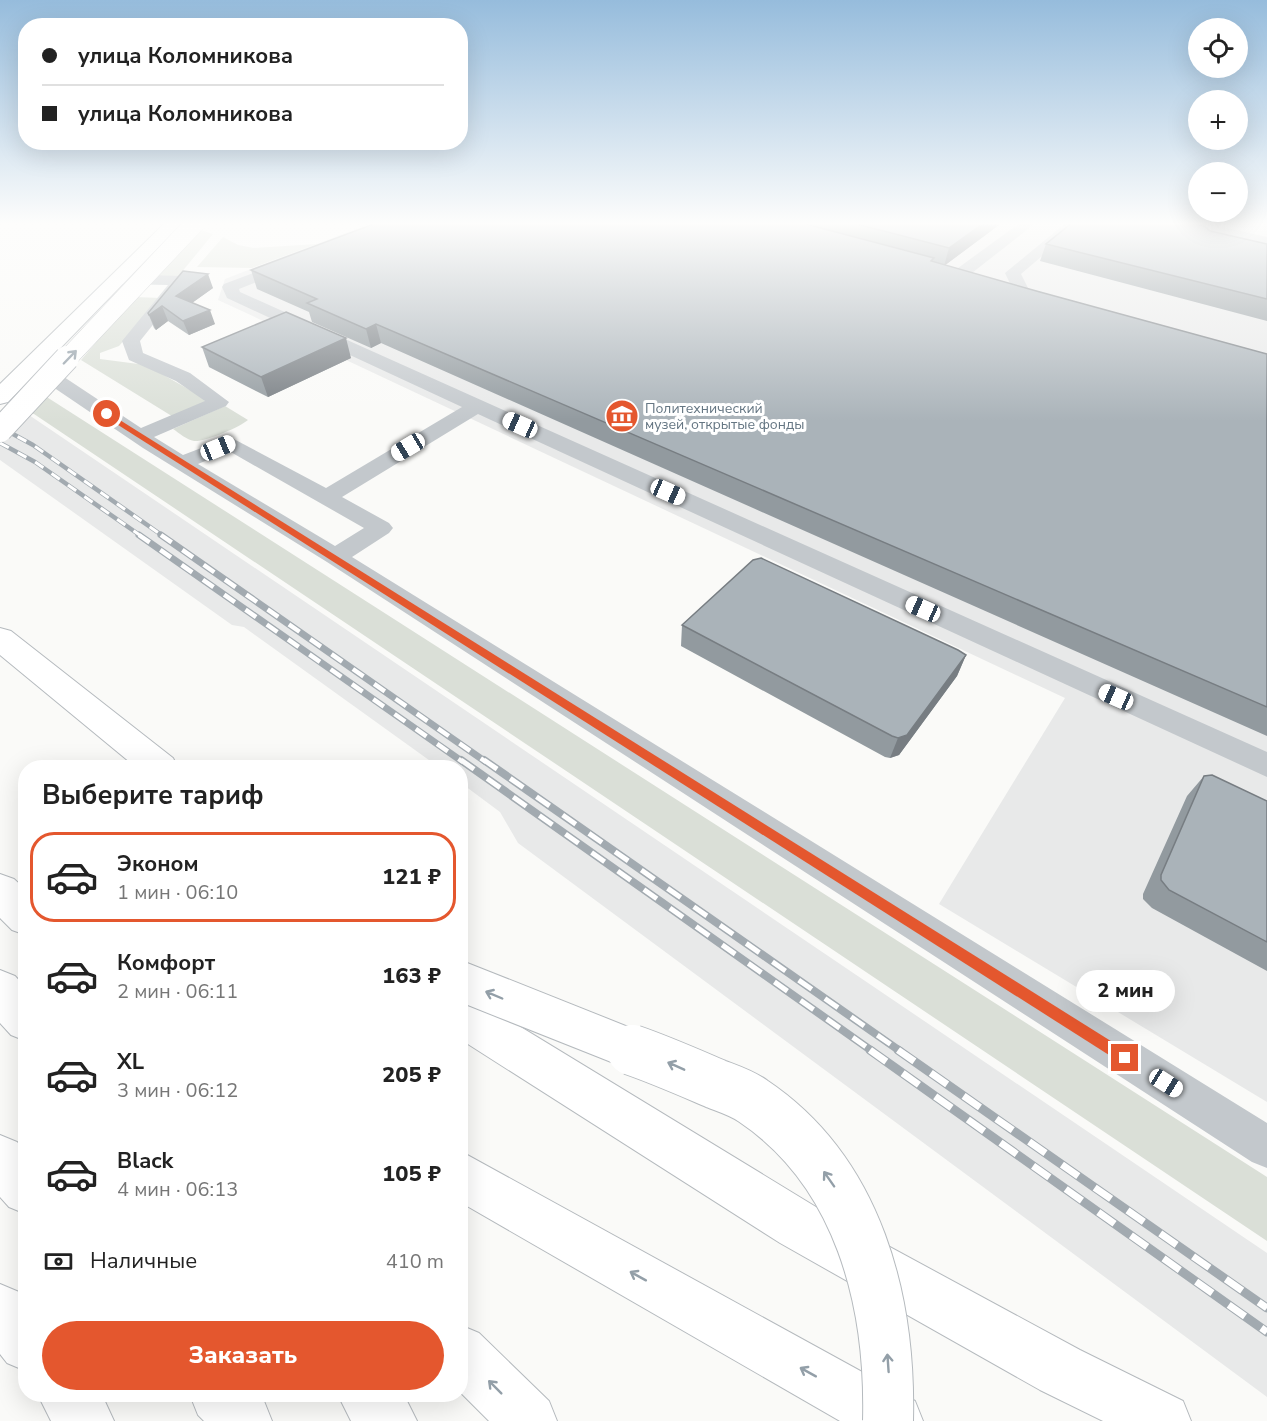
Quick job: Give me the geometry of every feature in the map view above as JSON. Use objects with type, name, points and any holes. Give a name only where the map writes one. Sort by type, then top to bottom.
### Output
[{"type":"main road","points":[[0,395],[105,288]]},
{"type":"main road","points":[[17,365],[107,288]]},
{"type":"main road","points":[[4,428],[134,288]]},
{"type":"main road","points":[[0,395],[17,365],[34,347],[76,318]]},
{"type":"main road","points":[[0,639],[151,760]]},
{"type":"main road","points":[[0,657],[121,760]]},
{"type":"main road","points":[[0,892],[18,903]]},
{"type":"main road","points":[[0,892],[18,909]]},
{"type":"main road","points":[[468,984],[562,1024],[666,1061],[753,1100],[782,1124],[810,1152],[834,1186],[855,1225],[871,1268],[883,1315],[889,1365],[888,1421]]},
{"type":"main road","points":[[0,991],[18,1011]]},
{"type":"main road","points":[[468,1019],[798,1225],[1060,1370],[1163,1421]]},
{"type":"main road","points":[[0,1160],[18,1181]]},
{"type":"main road","points":[[468,1180],[895,1421]]},
{"type":"main road","points":[[0,1311],[18,1334]]},
{"type":"main road","points":[[0,1332],[18,1353]]},
{"type":"main road","points":[[468,1360],[529,1421]]},
{"type":"main road","points":[[49,1402],[58,1421]]},
{"type":"main road","points":[[71,1402],[86,1421]]},
{"type":"main road","points":[[225,1402],[244,1421]]},
{"type":"main road","points":[[372,1402],[389,1421]]},
{"type":"street","points":[[140,436],[219,402],[183,377],[135,357],[130,341],[174,288]]},
{"type":"street","points":[[231,288],[233,294],[1267,765]]},
{"type":"street","points":[[1020,288],[1022,293],[1040,305],[1063,311]]},
{"type":"street","points":[[17,365],[57,381],[181,463],[335,557],[1267,1147]]},
{"type":"street","points":[[326,497],[477,405]]},
{"type":"street","points":[[181,463],[230,443],[381,528],[335,557]]},
{"type":"shaded area","points":[[222,288],[1267,288],[1267,1102],[939,904],[1065,698],[346,360],[268,397],[209,367],[287,332],[218,300]]},
{"type":"shaded area","points":[[135,297],[161,298],[119,346],[100,353],[100,359],[146,365],[204,398],[205,402],[175,418],[81,360]]},
{"type":"shaded area","points":[[42,394],[1267,1177],[1267,1241],[34,414],[20,411]]},
{"type":"shaded area","points":[[225,406],[248,420],[222,434],[199,441],[189,439],[173,429]]},
{"type":"shaded area","points":[[29,415],[1267,1253],[1267,1397],[518,843],[500,812],[468,788],[468,760],[429,760],[244,627],[232,625],[0,460],[0,416]]},
{"type":"building","points":[[169,288],[187,288],[176,296],[210,310],[183,321],[162,306],[149,315],[148,313]]},
{"type":"building","points":[[293,288],[1027,288],[1267,354],[1267,707],[376,324],[366,329],[307,303],[317,299]]},
{"type":"building","points":[[1224,288],[1267,288],[1267,299]]},
{"type":"building","points":[[286,312],[346,338],[261,377],[202,347]]},
{"type":"building","points":[[761,558],[966,655],[907,735],[898,738],[892,736],[682,625],[753,560]]},
{"type":"building","points":[[1212,775],[1267,801],[1267,942],[1169,890],[1161,880],[1161,875],[1204,776]]},
{"type":"railway","points":[[0,427],[33,445],[163,536]]},
{"type":"railway","points":[[0,443],[35,462],[141,536]]},
{"type":"railway","points":[[139,535],[460,760]]},
{"type":"railway","points":[[161,535],[486,762]]},
{"type":"railway","points":[[484,760],[900,1051]]},
{"type":"railway","points":[[468,765],[872,1051]]},
{"type":"railway","points":[[870,1050],[1267,1332]]},
{"type":"railway","points":[[898,1050],[1267,1308]]},
{"type":"place","name":"Политехнический музей, открытые фонды","points":[[622,416]]},
{"type":"route","points":[[107,414],[150,444],[335,557],[1125,1058]]}]
